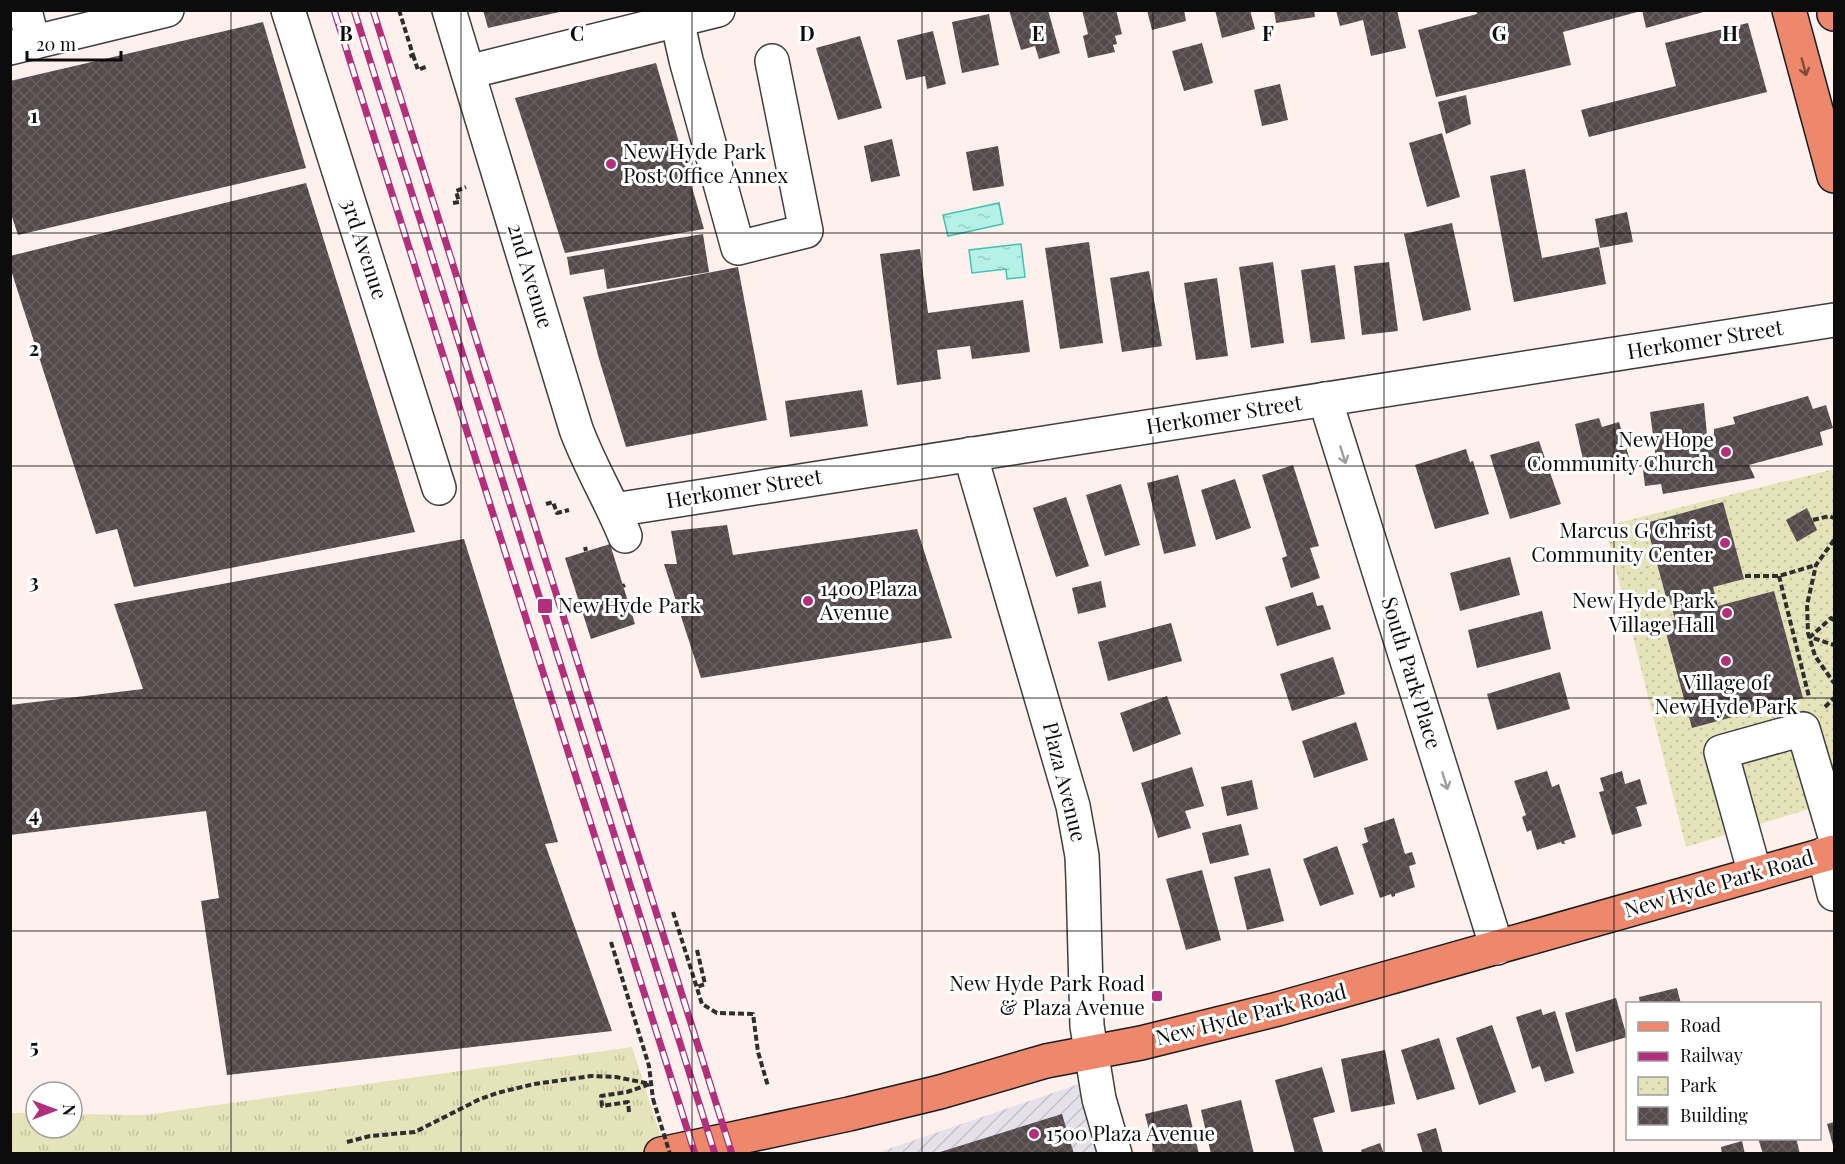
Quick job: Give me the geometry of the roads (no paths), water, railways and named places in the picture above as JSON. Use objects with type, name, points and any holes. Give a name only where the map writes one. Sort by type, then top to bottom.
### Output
[{"type":"main road","points":[[1789,10],[1829,137],[1834,176]]},
{"type":"main road","name":"New Hyde Park Road","points":[[661,1154],[839,1116],[940,1092],[1046,1061],[1141,1043],[1288,1006],[1755,874],[1831,846]]},
{"type":"street","points":[[25,10],[22,46],[166,10]]},
{"type":"street","name":"3rd Avenue","points":[[288,10],[439,488]]},
{"type":"street","name":"2nd Avenue","points":[[449,10],[576,429],[586,458],[620,523]]},
{"type":"street","points":[[468,72],[718,10]]},
{"type":"street","points":[[677,20],[738,248],[806,231],[772,61]]},
{"type":"street","name":"Herkomer Street","points":[[620,523],[970,454],[1834,320]]},
{"type":"street","name":"South Park Place","points":[[1325,399],[1497,948]]},
{"type":"street","name":"Plaza Avenue","points":[[970,454],[1073,806],[1082,856],[1085,1000],[1091,1052],[1099,1099],[1115,1154]]},
{"type":"street","points":[[1755,874],[1721,752],[1803,729],[1831,846],[1834,894]]},
{"type":"water","points":[[999,203],[1003,224],[948,236],[943,215]]},
{"type":"water","points":[[1021,244],[1025,277],[1007,279],[1006,269],[972,273],[969,250]]},
{"type":"railway","points":[[334,10],[695,1154]]},
{"type":"railway","points":[[354,10],[715,1154]]},
{"type":"railway","points":[[373,10],[732,1154]]},
{"type":"place","name":"New Hyde Park Post Office Annex","points":[[611,164]]},
{"type":"place","name":"New Hope Community Church","points":[[1726,452]]},
{"type":"place","name":"Marcus G Christ Community Center","points":[[1725,543]]},
{"type":"place","name":"1400 Plaza Avenue","points":[[808,601]]},
{"type":"place","name":"New Hyde Park","points":[[545,606]]},
{"type":"place","name":"New Hyde Park Village Hall","points":[[1727,613]]},
{"type":"place","name":"Village of New Hyde Park","points":[[1726,661]]},
{"type":"place","name":"New Hyde Park Road & Plaza Avenue","points":[[1157,996]]},
{"type":"place","name":"1500 Plaza Avenue","points":[[1034,1134]]}]
